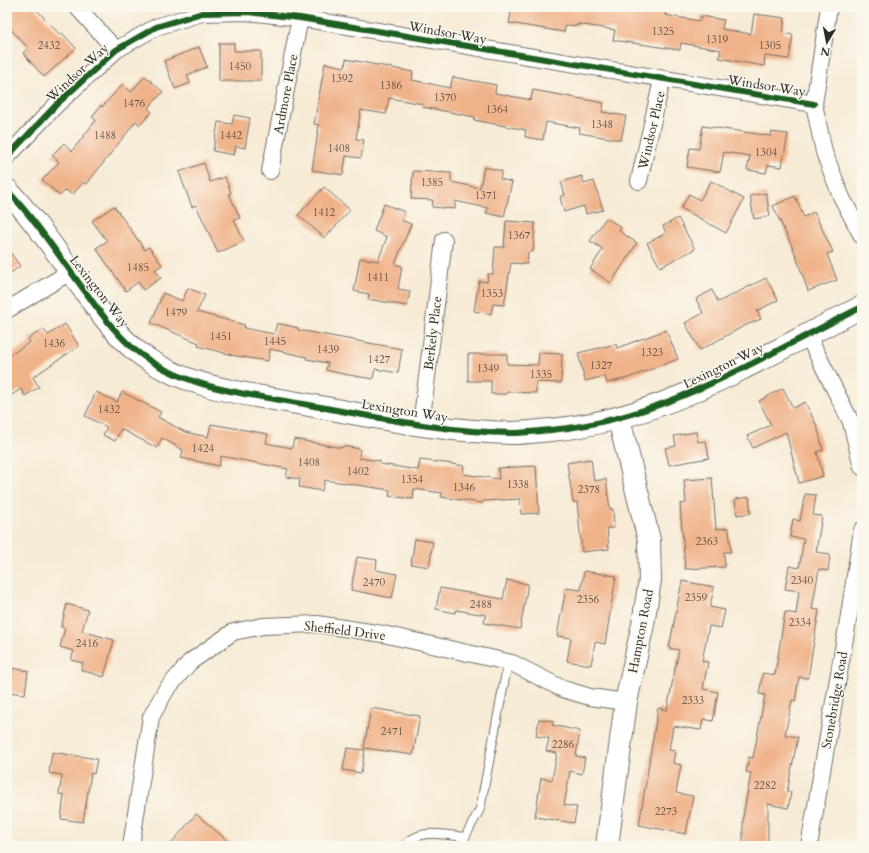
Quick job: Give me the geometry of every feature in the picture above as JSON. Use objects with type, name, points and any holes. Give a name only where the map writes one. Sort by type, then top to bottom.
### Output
[{"type":"street","points":[[77,7],[116,50]]},
{"type":"street","points":[[829,7],[814,104],[824,152],[841,196],[862,236]]},
{"type":"street","name":"Windsor Way","points":[[7,157],[57,104],[116,50],[156,27],[202,13],[247,12],[300,18],[662,80],[814,104]]},
{"type":"street","name":"Ardmore Place","points":[[270,171],[300,18]]},
{"type":"street","name":"Windsor Place","points":[[639,181],[662,80]]},
{"type":"street","name":"Lexington Way","points":[[7,190],[24,208],[110,325],[135,350],[177,376],[212,388],[421,426],[514,433],[571,428],[619,419],[685,396],[720,380],[862,307]]},
{"type":"street","name":"Berkely Place","points":[[421,426],[444,240]]},
{"type":"street","points":[[7,310],[70,272]]},
{"type":"street","points":[[807,334],[852,422],[862,467]]},
{"type":"street","name":"Hampton Road","points":[[607,846],[626,702],[643,624],[650,580],[650,540],[619,419]]},
{"type":"street","name":"Stonebridge Road","points":[[809,846],[849,615],[862,530]]},
{"type":"street","name":"Sheffield Drive","points":[[131,846],[152,717],[166,690],[190,662],[233,632],[263,626],[317,624],[383,634],[508,662],[563,689],[590,697],[626,702]]},
{"type":"lane","points":[[404,846],[411,838],[429,833],[464,842],[480,810],[508,662]]},
{"type":"building","points":[[7,7],[34,7],[60,35],[62,33],[76,48],[44,77],[23,53],[28,48],[7,25]]},
{"type":"building","points":[[512,7],[635,7],[647,9],[648,7],[667,7],[665,15],[700,21],[701,16],[724,20],[722,29],[751,34],[754,14],[785,18],[783,33],[793,35],[789,59],[765,56],[764,66],[719,58],[721,50],[681,43],[680,50],[613,40],[615,30],[578,24],[577,26],[566,25],[564,32],[509,23]]},
{"type":"building","points":[[219,43],[234,43],[234,51],[261,51],[261,81],[219,81]]},
{"type":"building","points":[[199,47],[207,67],[187,75],[190,83],[175,89],[164,61]]},
{"type":"building","points":[[346,59],[413,72],[412,80],[450,88],[453,77],[496,85],[495,93],[531,100],[533,90],[604,103],[602,112],[626,116],[621,140],[579,133],[580,128],[546,122],[543,140],[525,137],[526,130],[474,120],[475,117],[423,107],[423,104],[389,98],[386,114],[361,110],[356,139],[364,140],[361,158],[346,156],[343,175],[312,170],[319,125],[314,124],[325,63],[345,67]]},
{"type":"building","points":[[145,76],[163,92],[148,108],[152,112],[140,125],[136,121],[86,185],[84,182],[72,195],[66,190],[60,196],[42,180],[59,162],[52,155],[64,143],[72,151],[96,120],[92,117],[101,105],[102,107],[123,84],[131,92]]},
{"type":"building","points":[[234,115],[250,118],[245,148],[236,146],[234,155],[213,151],[218,122],[232,124]]},
{"type":"building","points":[[703,126],[771,136],[771,132],[788,134],[782,167],[768,165],[766,173],[747,170],[750,156],[724,152],[720,172],[687,167],[690,148],[699,149]]},
{"type":"building","points":[[204,163],[210,182],[225,177],[231,193],[229,194],[240,218],[234,220],[244,241],[218,253],[196,205],[192,207],[179,172]]},
{"type":"building","points":[[484,167],[502,171],[500,179],[512,182],[504,217],[486,213],[488,208],[455,201],[455,209],[432,207],[433,200],[411,199],[413,171],[451,173],[451,182],[480,188]]},
{"type":"building","points":[[582,176],[584,184],[594,181],[603,210],[586,214],[584,206],[564,212],[560,197],[565,195],[561,182]]},
{"type":"building","points":[[711,181],[744,199],[726,233],[681,208],[689,194],[700,200]]},
{"type":"building","points":[[324,187],[350,210],[325,238],[298,215]]},
{"type":"building","points":[[766,193],[770,216],[754,219],[750,196]]},
{"type":"building","points":[[795,196],[804,217],[814,212],[833,252],[827,254],[837,280],[808,291],[795,253],[773,206]]},
{"type":"building","points":[[384,204],[405,212],[401,220],[411,224],[395,264],[402,266],[398,289],[410,291],[407,306],[368,299],[369,294],[354,291],[360,258],[378,261],[387,237],[374,231]]},
{"type":"building","points":[[114,206],[145,250],[149,247],[162,265],[155,270],[161,278],[143,290],[138,282],[126,291],[96,248],[107,241],[92,221]]},
{"type":"building","points":[[606,218],[621,227],[619,231],[637,243],[611,283],[590,269],[603,249],[590,241]]},
{"type":"building","points":[[678,218],[695,249],[660,267],[647,243],[666,233],[663,226]]},
{"type":"building","points":[[506,221],[535,223],[533,252],[528,252],[527,264],[511,263],[504,305],[493,304],[491,314],[474,311],[479,281],[487,282],[488,274],[493,274],[495,247],[504,247]]},
{"type":"building","points":[[7,248],[20,266],[7,276]]},
{"type":"building","points":[[766,278],[778,300],[757,311],[761,319],[744,326],[700,350],[685,323],[703,313],[696,299],[712,290],[718,302]]},
{"type":"building","points":[[188,288],[205,295],[197,312],[245,325],[244,328],[274,334],[277,323],[298,328],[298,330],[402,349],[398,373],[375,369],[373,379],[343,374],[326,370],[328,363],[306,359],[307,357],[270,349],[268,361],[236,356],[198,346],[199,343],[151,323],[163,293],[182,301]]},
{"type":"building","points":[[65,324],[79,346],[33,377],[39,387],[25,396],[21,389],[7,398],[7,357],[30,342],[28,339],[43,329],[48,335]]},
{"type":"building","points":[[666,330],[678,359],[628,378],[607,383],[605,376],[585,381],[578,353],[616,344],[617,348]]},
{"type":"building","points":[[539,353],[562,354],[561,383],[536,382],[536,393],[507,392],[507,394],[491,394],[491,381],[468,381],[468,354],[507,354],[507,364],[538,365]]},
{"type":"building","points":[[783,388],[793,408],[805,402],[817,426],[823,450],[817,452],[823,476],[799,483],[786,432],[753,448],[747,436],[771,425],[759,401]]},
{"type":"building","points":[[96,392],[117,402],[122,392],[161,412],[158,417],[185,432],[208,437],[211,424],[268,434],[266,443],[292,448],[294,439],[342,448],[343,446],[360,449],[359,458],[380,461],[380,464],[418,470],[420,460],[446,463],[464,466],[463,474],[499,479],[498,468],[536,466],[539,513],[521,514],[520,499],[483,501],[482,503],[441,497],[442,493],[414,489],[413,499],[389,496],[390,490],[325,480],[322,491],[299,487],[300,479],[286,477],[288,469],[221,456],[219,466],[181,458],[183,450],[162,438],[157,448],[121,429],[115,441],[103,435],[107,427],[85,416]]},
{"type":"building","points":[[696,432],[698,442],[706,441],[709,458],[669,465],[665,448],[676,446],[674,436]]},
{"type":"building","points":[[591,459],[594,481],[606,479],[610,509],[613,509],[614,528],[607,528],[609,549],[582,552],[577,502],[573,502],[567,463]]},
{"type":"building","points":[[712,478],[716,529],[729,528],[731,552],[724,552],[725,567],[685,569],[680,504],[686,503],[684,480]]},
{"type":"building","points":[[805,494],[816,495],[813,515],[822,516],[816,552],[830,554],[828,571],[819,569],[812,609],[819,610],[808,678],[799,677],[795,701],[792,700],[785,735],[798,737],[787,792],[791,792],[788,808],[768,804],[768,846],[743,846],[743,817],[751,773],[746,772],[749,757],[753,758],[765,695],[759,694],[763,673],[775,675],[785,612],[796,614],[799,591],[785,589],[789,566],[799,568],[804,539],[790,537],[793,519],[800,521]]},
{"type":"building","points":[[749,497],[751,513],[737,515],[735,499]]},
{"type":"building","points":[[415,539],[433,542],[429,567],[411,564]]},
{"type":"building","points":[[357,557],[377,560],[376,570],[397,574],[392,598],[351,590]]},
{"type":"building","points":[[584,571],[616,576],[605,644],[595,642],[591,665],[567,661],[571,638],[557,636],[566,588],[581,590]]},
{"type":"building","points":[[507,580],[528,584],[520,629],[484,623],[486,615],[456,610],[455,613],[436,609],[440,588],[503,599]]},
{"type":"building","points":[[682,581],[714,587],[710,607],[725,610],[721,628],[709,626],[702,661],[708,662],[703,689],[718,692],[713,721],[703,719],[701,730],[673,726],[669,750],[675,751],[673,763],[681,765],[676,793],[693,796],[686,834],[639,825],[658,708],[667,710],[679,650],[669,648]]},
{"type":"building","points":[[67,604],[88,610],[82,631],[114,640],[104,677],[81,670],[83,663],[71,660],[74,651],[60,647],[65,628],[61,627]]},
{"type":"building","points":[[7,667],[28,671],[25,694],[7,692]]},
{"type":"building","points":[[371,708],[420,716],[413,755],[364,748]]},
{"type":"building","points":[[539,719],[553,721],[552,725],[580,731],[576,756],[585,758],[582,774],[570,771],[564,805],[577,807],[574,823],[535,817],[541,778],[552,780],[557,753],[546,751],[549,738],[536,736]]},
{"type":"building","points":[[347,748],[365,750],[361,773],[343,770]]},
{"type":"building","points":[[52,752],[97,759],[94,774],[91,773],[83,822],[61,819],[64,795],[59,794],[62,775],[49,773]]},
{"type":"building","points":[[196,814],[234,846],[169,846]]},
{"type":"cycle path","points":[[7,157],[57,104],[116,50],[156,27],[202,13],[247,12],[300,18],[814,104]]},
{"type":"cycle path","points":[[7,190],[39,228],[109,324],[135,350],[154,363],[175,374],[218,388],[436,427],[487,432],[522,433],[593,424],[634,413],[712,383],[862,307]]}]
